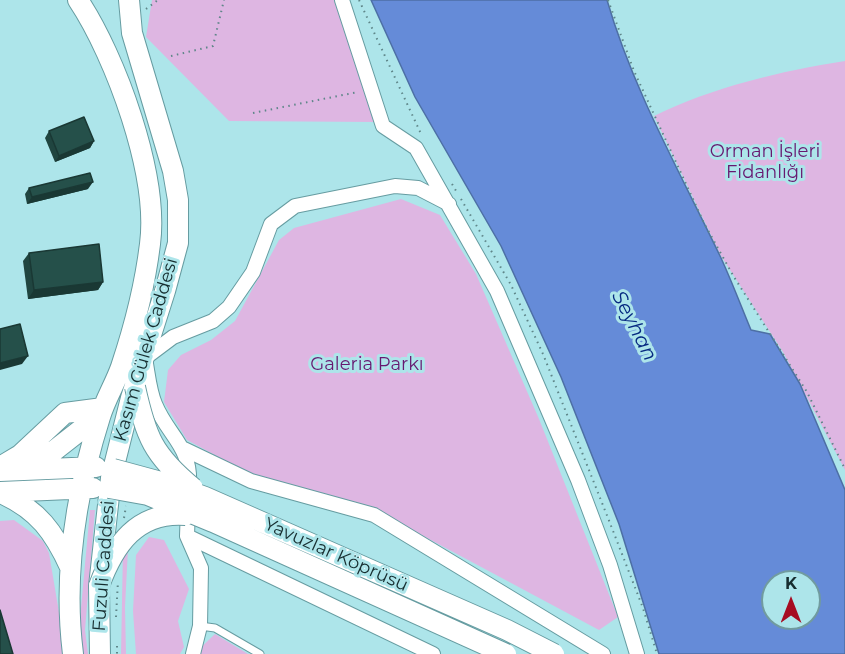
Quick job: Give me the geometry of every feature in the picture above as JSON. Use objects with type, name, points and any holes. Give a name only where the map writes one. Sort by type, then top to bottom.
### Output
[{"type":"main road","name":"Kasım Gülek Caddesi","points":[[78,0],[93,22],[120,87],[141,150],[146,182],[150,241],[141,293],[126,350],[102,411],[83,475]]},
{"type":"main road","name":"Kasım Gülek Caddesi","points":[[111,478],[135,387],[168,282],[178,232],[178,200],[173,171],[132,33],[129,0]]},
{"type":"main road","points":[[99,586],[108,560],[126,536],[143,523],[161,515],[201,506],[167,466],[152,444],[135,387]]},
{"type":"main road","points":[[4,470],[55,450],[102,411]]},
{"type":"main road","points":[[4,470],[83,475]]},
{"type":"main road","points":[[0,492],[83,475]]},
{"type":"main road","name":"Yavuzlar Köprüsü","points":[[83,475],[172,485],[201,506],[506,654]]},
{"type":"main road","name":"Fuzuli Caddesi","points":[[73,654],[69,620],[70,567],[83,475]]},
{"type":"main road","name":"Fuzuli Caddesi","points":[[100,654],[99,586],[111,478]]},
{"type":"main road","points":[[0,492],[31,510],[44,521],[53,533],[70,567]]},
{"type":"main road","name":"Yavuzlar Köprüsü","points":[[201,506],[507,630],[554,654]]},
{"type":"street","points":[[342,0],[373,88],[383,126],[416,148],[497,291],[578,480],[610,565],[637,654]]},
{"type":"street","points":[[193,654],[200,626],[201,568],[187,536],[189,477],[184,449],[163,420],[154,402],[145,358],[173,337],[213,321],[229,308],[253,272],[271,224],[295,206],[394,186],[418,188],[449,204]]},
{"type":"street","points":[[184,449],[251,481],[374,515],[603,654]]},
{"type":"street","points":[[187,536],[433,654]]},
{"type":"street","points":[[397,654],[405,642]]},
{"type":"lane","points":[[200,626],[215,628],[261,654]]},
{"type":"path","points":[[145,0],[144,10],[158,0]]},
{"type":"path","points":[[171,56],[213,46],[224,0]]},
{"type":"path","points":[[608,0],[634,71],[704,223],[734,278],[807,392],[845,469]]},
{"type":"path","points":[[253,113],[373,88]]},
{"type":"green space","points":[[152,0],[334,0],[376,122],[229,121],[146,37]]},
{"type":"green space","name":"Orman İşleri Fidanlığı","points":[[845,61],[845,470],[783,352],[721,256],[654,116],[723,88],[796,70]]},
{"type":"green space","name":"Galeria Parkı","points":[[401,199],[440,215],[476,274],[539,419],[618,617],[599,630],[369,507],[248,473],[187,440],[164,402],[168,370],[181,355],[211,340],[235,321],[279,240],[294,228]]},
{"type":"green space","points":[[90,510],[95,510],[85,630],[88,654],[82,654],[79,630]]},
{"type":"green space","points":[[14,520],[43,541],[49,553],[66,654],[0,654],[0,521]]},
{"type":"green space","points":[[149,537],[164,540],[189,589],[178,621],[184,647],[180,654],[136,654],[133,611],[136,555]]},
{"type":"green space","points":[[123,549],[128,549],[125,607],[126,654],[121,654]]},
{"type":"green space","points":[[215,634],[248,654],[194,654]]},
{"type":"water","name":"Seyhan","points":[[371,0],[607,0],[644,99],[721,258],[751,330],[770,334],[800,384],[845,490],[845,654],[659,654],[619,524],[561,377],[501,246],[415,97]]},
{"type":"building","points":[[84,117],[94,141],[59,156],[49,131]]},
{"type":"building","points":[[90,173],[93,182],[32,197],[29,188]]},
{"type":"building","points":[[99,244],[103,282],[34,290],[29,253]]},
{"type":"building","points":[[20,324],[28,356],[0,363],[0,329]]},
{"type":"building","points":[[0,610],[13,654],[0,654]]}]
